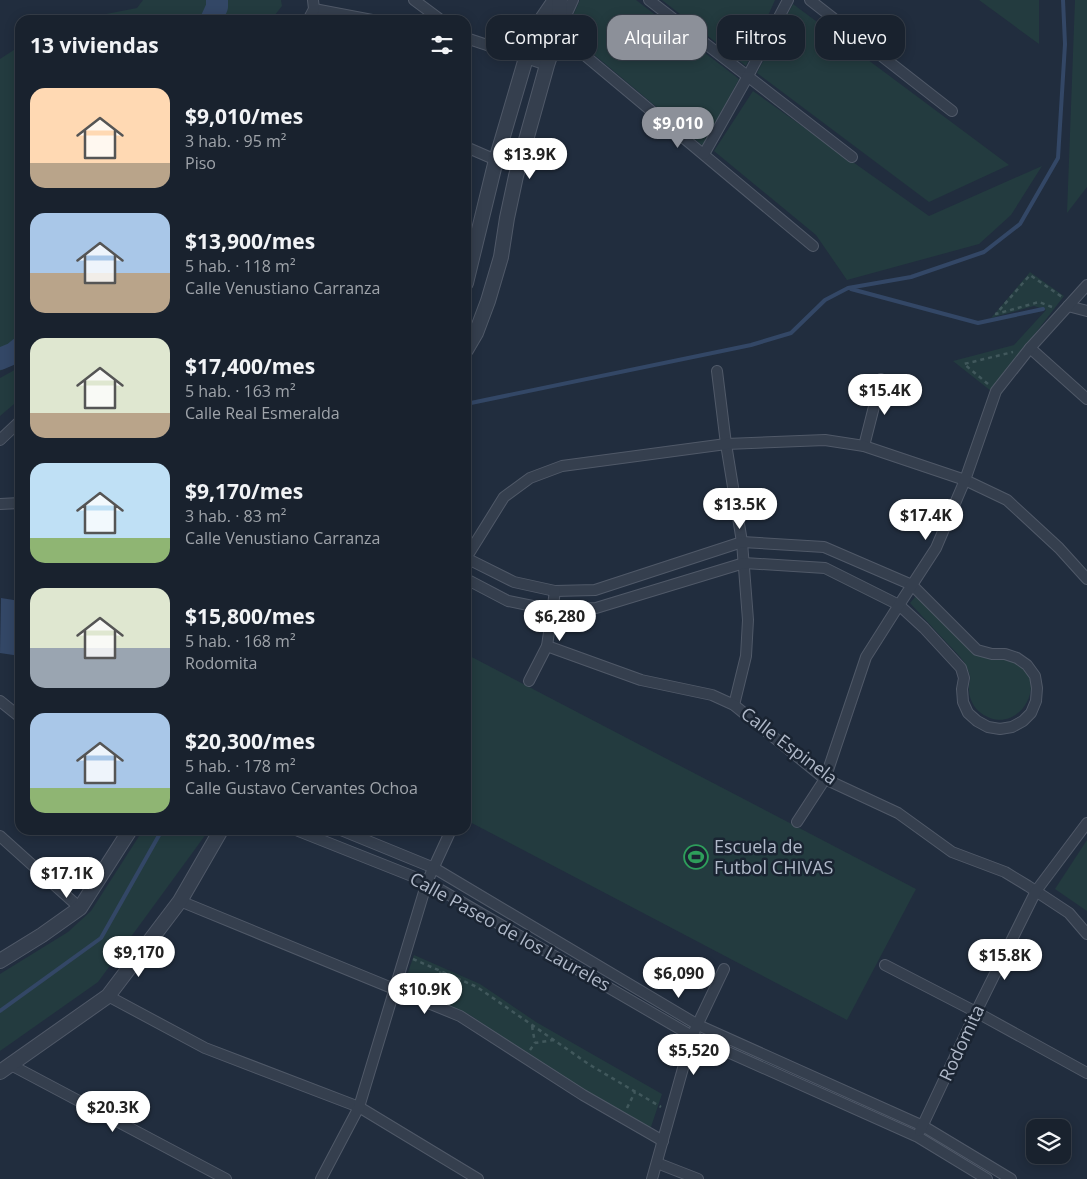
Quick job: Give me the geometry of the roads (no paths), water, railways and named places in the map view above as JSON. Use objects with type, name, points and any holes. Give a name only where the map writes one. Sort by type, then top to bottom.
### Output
[{"type":"street","points":[[414,0],[434,15]]},
{"type":"street","points":[[545,15],[555,0]]},
{"type":"street","points":[[559,15],[560,0]]},
{"type":"street","points":[[566,15],[573,0]]},
{"type":"street","points":[[649,0],[852,157]]},
{"type":"street","points":[[704,154],[788,0]]},
{"type":"street","points":[[810,0],[952,111]]},
{"type":"street","points":[[314,5],[353,15]]},
{"type":"street","points":[[471,40],[486,45]]},
{"type":"street","points":[[471,255],[525,60]]},
{"type":"street","points":[[532,60],[547,65]]},
{"type":"street","points":[[471,330],[488,301],[501,257],[516,176],[549,60]]},
{"type":"street","points":[[591,60],[813,246]]},
{"type":"street","points":[[471,150],[496,160]]},
{"type":"street","points":[[797,822],[825,779],[866,657],[936,548],[965,480],[996,391],[1030,348],[1087,285]]},
{"type":"street","points":[[1067,307],[1087,311]]},
{"type":"street","points":[[1030,348],[1087,399]]},
{"type":"street","points":[[717,371],[726,444],[742,542],[748,620],[746,656],[734,705]]},
{"type":"street","points":[[864,446],[881,378]]},
{"type":"street","points":[[0,440],[15,426]]},
{"type":"street","points":[[471,550],[504,497],[530,478],[562,466],[726,444],[825,440],[864,446],[965,480],[1007,500],[1059,548],[1087,579]]},
{"type":"street","points":[[0,504],[15,503]]},
{"type":"street","points":[[471,560],[514,582],[555,592],[595,590],[742,542],[824,547],[912,585],[977,650],[992,654],[1005,654],[1017,658],[1028,665],[1038,688],[1036,701],[1031,713],[1023,721],[1012,727],[1000,729],[988,727],[977,721],[968,713],[963,702],[964,678],[961,668],[924,628],[898,605],[825,568],[744,563],[596,608],[552,610],[508,601],[471,582]]},
{"type":"street","points":[[529,681],[547,646],[555,592]]},
{"type":"street","name":"Calle Espinela","points":[[547,646],[640,680],[712,695],[734,705],[825,779],[898,813],[952,852],[1005,872],[1069,913],[1087,934]]},
{"type":"street","points":[[0,701],[15,713]]},
{"type":"street","name":"Rodomita","points":[[918,1137],[976,1012],[1036,891],[1087,823]]},
{"type":"street","points":[[1,958],[42,935],[80,908],[127,835]]},
{"type":"street","points":[[219,835],[180,901],[108,996],[6,1068],[226,1179]]},
{"type":"street","name":"Calle Paseo de los Laureles","points":[[309,835],[427,882],[692,1036],[918,1137],[987,1179]]},
{"type":"street","name":"Calle Paseo de los Laureles","points":[[353,835],[434,868],[698,1024],[923,1126],[1010,1179]]},
{"type":"street","points":[[321,1179],[359,1107],[427,882],[449,835]]},
{"type":"street","points":[[0,836],[80,908]]},
{"type":"street","points":[[180,901],[460,1016],[583,1095],[663,1141]]},
{"type":"street","points":[[885,965],[1087,1073]]},
{"type":"street","points":[[652,1179],[692,1036],[724,969]]},
{"type":"street","points":[[108,996],[205,1048],[359,1107],[478,1179]]},
{"type":"street","points":[[657,1163],[698,1179]]},
{"type":"water","points":[[1,598],[15,600],[15,655],[0,653]]},
{"type":"waterway","points":[[213,15],[217,7],[217,0]]},
{"type":"waterway","points":[[471,403],[751,345],[791,333],[825,300],[848,288],[911,277],[984,252],[1020,224],[1058,158],[1065,44],[1063,0]]},
{"type":"waterway","points":[[851,289],[978,323],[1043,309]]},
{"type":"waterway","points":[[0,359],[15,352]]},
{"type":"waterway","points":[[0,1011],[101,938],[159,835]]},
{"type":"place","name":"Escuela de Futbol CHIVAS","points":[[696,857]]}]
